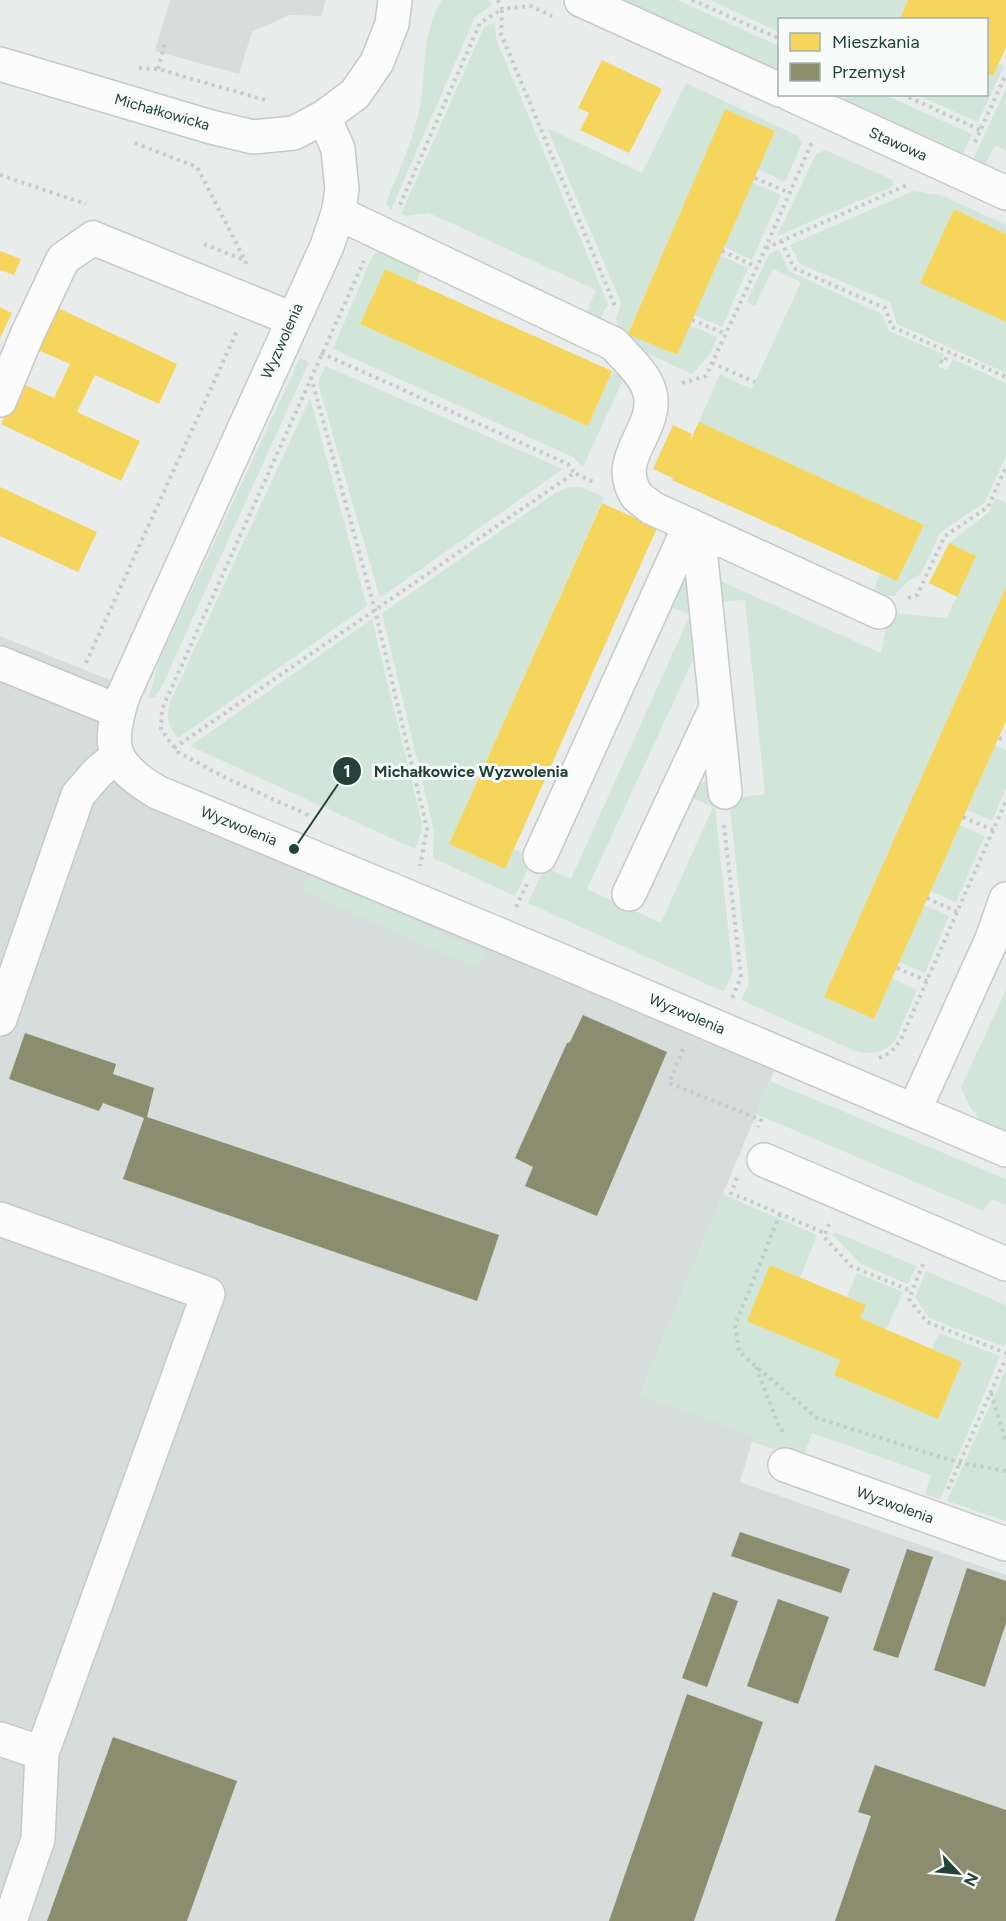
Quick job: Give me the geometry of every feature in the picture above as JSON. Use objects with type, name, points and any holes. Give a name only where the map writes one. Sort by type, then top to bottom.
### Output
[{"type":"street","name":"Michałkowicka","points":[[0,64],[211,127],[253,137],[294,133],[324,117],[355,94],[376,62],[392,24],[395,0]]},
{"type":"street","points":[[581,0],[778,89]]},
{"type":"street","name":"Stawowa","points":[[794,96],[1006,193]]},
{"type":"street","name":"Wyzwolenia","points":[[324,117],[338,149],[342,190],[338,213],[327,246],[123,696],[115,722],[114,742],[117,757],[133,776],[157,792],[554,957],[1006,1150]]},
{"type":"street","points":[[338,213],[614,344],[644,380],[650,392],[651,407],[630,458],[630,479],[638,496],[652,508],[879,612]]},
{"type":"street","points":[[0,400],[27,335],[63,259],[93,238],[292,319]]},
{"type":"street","points":[[694,527],[725,792]]},
{"type":"street","points":[[540,856],[694,527]]},
{"type":"street","points":[[0,663],[118,711]]},
{"type":"street","points":[[629,894],[716,708]]},
{"type":"street","points":[[0,1019],[78,795],[99,771],[117,757]]},
{"type":"street","points":[[914,1111],[999,942],[1006,899]]},
{"type":"street","points":[[753,1154],[1006,1264]]},
{"type":"street","points":[[0,1219],[208,1294],[42,1753],[38,1839],[10,1921]]},
{"type":"street","name":"Wyzwolenia","points":[[796,1469],[1006,1544]]},
{"type":"street","points":[[0,1739],[42,1753]]},
{"type":"path","points":[[692,0],[778,38]]},
{"type":"path","points":[[317,819],[224,777],[178,752],[160,730],[162,709],[377,231],[398,209],[480,23],[502,9],[501,34],[615,305],[600,338]]},
{"type":"path","points":[[158,69],[165,43]]},
{"type":"path","points":[[132,67],[158,69],[273,102]]},
{"type":"path","points":[[961,172],[1006,74]]},
{"type":"path","points":[[906,96],[980,130]]},
{"type":"path","points":[[650,392],[706,376],[814,138],[829,112]]},
{"type":"path","points":[[73,691],[251,301],[245,260],[197,167],[127,139]]},
{"type":"path","points":[[755,178],[790,193]]},
{"type":"path","points":[[766,248],[910,183]]},
{"type":"path","points":[[782,241],[794,268],[885,308],[892,327],[1006,377]]},
{"type":"path","points":[[722,251],[757,267]]},
{"type":"path","points":[[692,320],[726,334]]},
{"type":"path","points":[[940,361],[944,363],[949,352]]},
{"type":"path","points":[[321,353],[568,464],[574,473],[599,485],[630,479]]},
{"type":"path","points":[[712,363],[755,382]]},
{"type":"path","points":[[311,376],[375,610],[427,829],[420,866],[410,861]]},
{"type":"path","points":[[879,612],[917,595],[945,536],[988,507],[1006,467]]},
{"type":"path","points":[[174,748],[574,473]]},
{"type":"path","points":[[999,738],[1006,741]]},
{"type":"path","points":[[725,792],[722,808],[741,977],[730,1003]]},
{"type":"path","points":[[870,1059],[888,1054],[902,1038],[1006,801]]},
{"type":"path","points":[[963,817],[993,830]]},
{"type":"path","points":[[927,898],[957,912]]},
{"type":"path","points":[[897,968],[927,981]]},
{"type":"path","points":[[684,1046],[669,1083],[761,1120],[753,1154],[730,1193],[825,1233]]},
{"type":"path","points":[[843,1194],[824,1237],[851,1266],[911,1292]]},
{"type":"path","points":[[780,1214],[735,1325],[739,1352],[817,1418],[960,1463],[1006,1471]]},
{"type":"path","points":[[936,1234],[909,1299],[927,1322],[1006,1353]]},
{"type":"path","points":[[935,1519],[1006,1358]]},
{"type":"path","points":[[756,1366],[796,1469]]},
{"type":"path","points":[[991,1392],[1006,1442]]},
{"type":"shaded area","points":[[170,0],[326,0],[321,16],[290,15],[252,32],[239,74],[155,51]]},
{"type":"shaded area","points":[[0,636],[123,685],[113,756],[778,1061],[640,1395],[754,1435],[740,1482],[1006,1575],[1006,1921],[0,1921]]},
{"type":"green space","points":[[442,0],[489,0],[492,5],[475,17],[391,210],[386,203],[416,124],[427,40],[430,26]]},
{"type":"green space","points":[[614,0],[677,0],[778,46],[778,77]]},
{"type":"green space","points":[[710,0],[908,0],[899,18],[778,18],[778,32]]},
{"type":"green space","points":[[495,22],[496,39],[608,304],[600,319],[586,313],[596,290],[429,213],[407,216],[401,214],[484,27]]},
{"type":"green space","points":[[998,63],[1004,66],[978,122],[919,96],[988,96],[988,72]]},
{"type":"green space","points":[[686,83],[798,136],[802,143],[785,182],[758,169],[725,110],[628,333],[676,355],[690,325],[717,337],[710,354],[692,374],[622,342],[616,319],[621,303],[547,128],[642,173]]},
{"type":"green space","points":[[1006,89],[1006,151],[995,145],[983,170],[971,164]]},
{"type":"green space","points":[[846,96],[887,96],[972,134],[960,161],[841,107]]},
{"type":"green space","points":[[825,150],[893,180],[892,187],[777,236],[816,154]]},
{"type":"green space","points":[[752,182],[781,195],[752,260],[724,247]]},
{"type":"green space","points":[[913,191],[941,195],[1006,225],[1006,234],[954,209],[920,282],[1006,322],[1006,373],[897,324],[890,302],[800,264],[790,245]]},
{"type":"green space","points":[[779,249],[789,271],[882,314],[889,331],[944,354],[938,367],[947,370],[953,359],[1006,383],[1006,456],[985,502],[940,533],[921,574],[908,581],[894,596],[882,597],[872,594],[880,574],[897,581],[924,525],[699,422],[720,374],[751,389],[755,382],[801,282],[773,269],[755,306],[747,302],[769,254]]},
{"type":"green space","points":[[380,250],[423,266],[416,283],[385,269],[360,324],[588,426],[612,371],[623,380],[583,467],[573,457],[333,349],[372,257]]},
{"type":"green space","points":[[720,255],[748,268],[722,327],[694,315]]},
{"type":"green space","points":[[300,358],[309,362],[163,684],[155,697],[149,697],[159,661]]},
{"type":"green space","points":[[325,366],[563,469],[380,598],[318,383]]},
{"type":"green space","points":[[310,398],[367,606],[178,738],[169,721],[170,702]]},
{"type":"green space","points":[[570,487],[581,487],[604,497],[449,844],[505,869],[514,849],[533,858],[515,896],[433,858],[434,830],[382,613],[557,492]]},
{"type":"green space","points":[[996,498],[1006,503],[1006,587],[824,997],[874,1019],[892,978],[917,990],[892,1044],[878,1052],[855,1051],[741,1000],[749,983],[729,799],[765,794],[745,600],[718,602],[718,580],[881,653],[886,627],[893,613],[947,618],[975,556],[949,543],[989,512]]},
{"type":"green space","points":[[683,576],[689,580],[698,649],[587,889],[661,923],[713,807],[688,796],[693,783],[712,781],[733,972],[724,992],[528,903],[543,871],[547,868],[571,879],[690,615],[665,604]]},
{"type":"green space","points":[[372,619],[422,823],[415,849],[190,746]]},
{"type":"green space","points":[[995,746],[1006,750],[1006,788],[992,821],[967,810]]},
{"type":"green space","points":[[960,825],[985,836],[956,902],[930,891]]},
{"type":"green space","points":[[309,874],[483,951],[485,960],[477,966],[467,964],[302,890]]},
{"type":"green space","points":[[924,905],[949,916],[925,973],[899,962]]},
{"type":"green space","points":[[1006,990],[1006,1133],[989,1126],[973,1111],[961,1087]]},
{"type":"green space","points":[[770,1081],[1006,1179],[1006,1205],[992,1199],[983,1211],[756,1114]]},
{"type":"green space","points":[[723,1194],[817,1235],[800,1278],[840,1360],[834,1375],[938,1418],[962,1362],[932,1349],[939,1333],[1000,1356],[940,1499],[925,1494],[931,1475],[812,1433],[803,1458],[752,1442],[754,1435],[640,1395]]},
{"type":"green space","points":[[835,1232],[916,1266],[908,1284],[861,1264],[833,1235]]},
{"type":"green space","points":[[926,1271],[1006,1305],[1006,1343],[1004,1347],[929,1318],[915,1297]]},
{"type":"green space","points":[[857,1273],[903,1292],[886,1330],[860,1318],[865,1305],[847,1297]]},
{"type":"green space","points":[[1006,1369],[1006,1521],[947,1501]]},
{"type":"building: Mieszkania","points":[[908,0],[1006,0],[1006,47],[993,76],[988,74],[988,18],[900,18]]},
{"type":"building: Mieszkania","points":[[602,60],[662,89],[629,153],[580,130],[589,113],[578,108]]},
{"type":"building: Mieszkania","points":[[725,109],[775,131],[677,355],[628,334]]},
{"type":"building: Mieszkania","points":[[954,209],[1006,234],[1006,322],[920,283]]},
{"type":"building: Mieszkania","points":[[0,251],[21,259],[14,275],[0,270]]},
{"type":"building: Mieszkania","points":[[385,269],[612,371],[588,426],[360,324]]},
{"type":"building: Mieszkania","points":[[0,307],[12,313],[0,338]]},
{"type":"building: Mieszkania","points":[[58,308],[177,364],[159,404],[95,375],[77,412],[140,441],[121,481],[1,424],[21,383],[54,398],[70,364],[38,350]]},
{"type":"building: Mieszkania","points":[[699,422],[924,525],[897,581],[672,480],[673,478],[653,469],[673,425],[692,434],[689,443]]},
{"type":"building: Mieszkania","points":[[0,487],[97,532],[78,572],[0,536]]},
{"type":"building: Mieszkania","points":[[602,503],[657,528],[505,869],[449,844]]},
{"type":"building: Mieszkania","points":[[949,543],[976,556],[957,597],[929,583]]},
{"type":"building: Mieszkania","points":[[1006,587],[1006,721],[874,1019],[824,997]]},
{"type":"building: Mieszkania","points":[[770,1265],[866,1305],[860,1318],[962,1362],[938,1419],[834,1375],[840,1360],[747,1321]]},
{"type":"building: Przemysł","points":[[583,1015],[667,1052],[597,1216],[525,1186],[533,1167],[515,1158],[567,1043],[570,1042]]},
{"type":"building: Przemysł","points":[[25,1033],[116,1064],[113,1074],[154,1088],[147,1117],[499,1235],[477,1301],[123,1179],[144,1118],[103,1103],[99,1111],[9,1079]]},
{"type":"building: Przemysł","points":[[740,1532],[850,1569],[841,1593],[731,1556]]},
{"type":"building: Przemysł","points":[[907,1549],[933,1557],[898,1658],[873,1650]]},
{"type":"building: Przemysł","points":[[967,1568],[1006,1581],[1006,1623],[985,1687],[934,1670]]},
{"type":"building: Przemysł","points":[[713,1592],[738,1601],[707,1687],[682,1678]]},
{"type":"building: Przemysł","points":[[778,1599],[829,1617],[798,1704],[747,1686]]},
{"type":"building: Przemysł","points":[[687,1694],[763,1722],[694,1921],[609,1921]]},
{"type":"building: Przemysł","points":[[113,1737],[237,1781],[187,1921],[47,1921]]},
{"type":"building: Przemysł","points":[[875,1765],[1006,1810],[1006,1921],[835,1921],[871,1816],[858,1812]]},
{"type":"place","name":"Michałkowice Wyzwolenia","points":[[294,849]]}]
